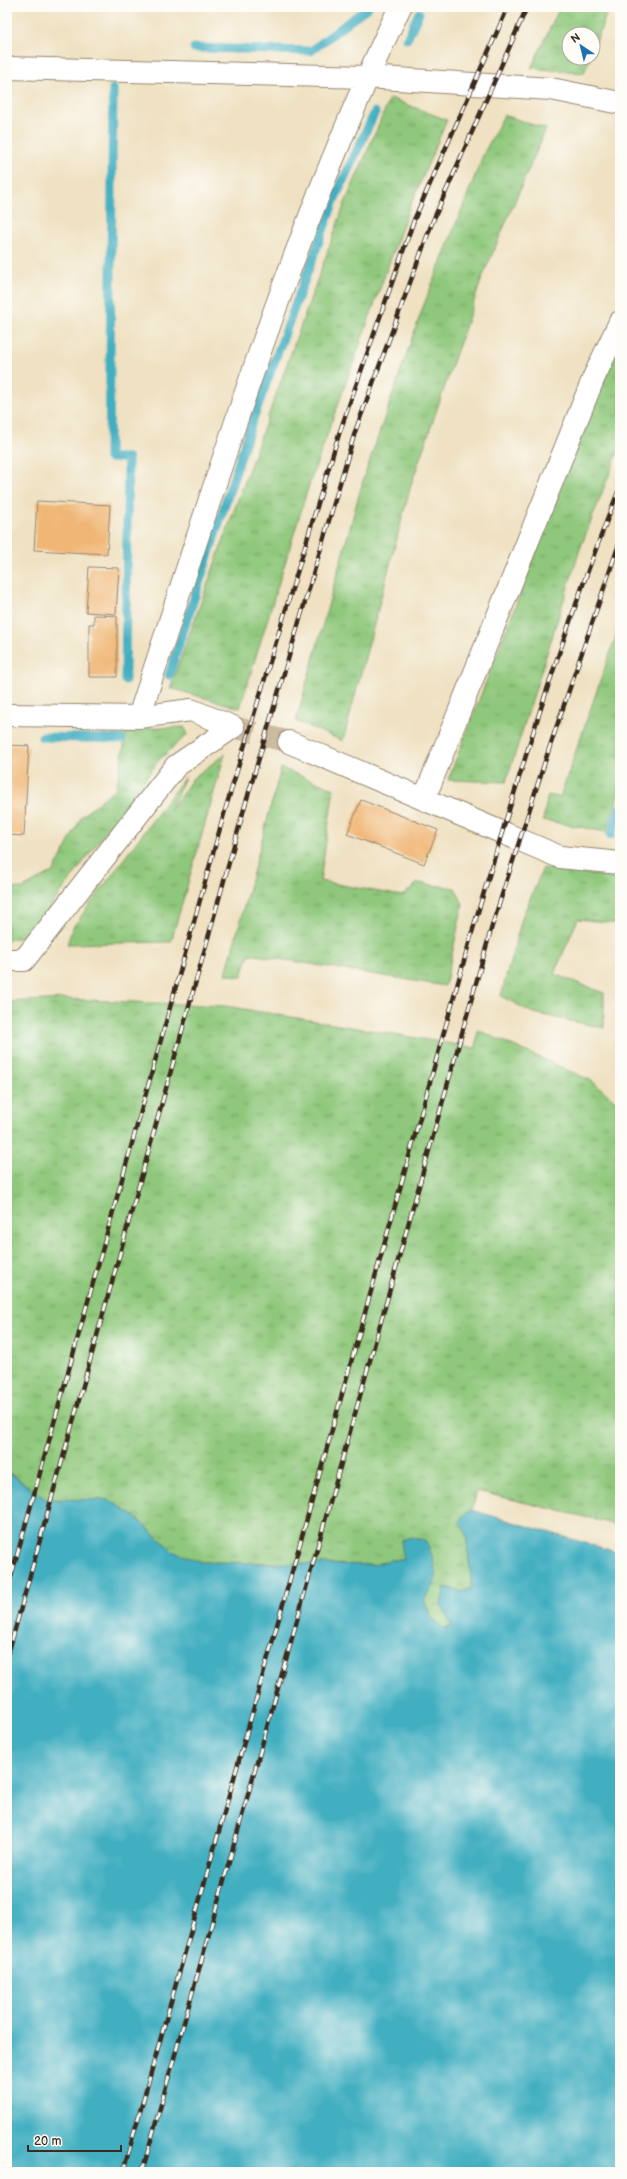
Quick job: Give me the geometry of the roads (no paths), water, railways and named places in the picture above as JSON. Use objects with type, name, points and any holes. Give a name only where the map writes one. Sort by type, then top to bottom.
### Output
[{"type":"street","points":[[139,717],[222,464],[312,210],[367,77],[400,7]]},
{"type":"street","points":[[7,68],[367,77],[551,89],[620,103]]},
{"type":"street","points":[[424,799],[594,377],[620,322]]},
{"type":"street","points":[[7,715],[139,717],[191,710],[234,727],[176,766],[24,960],[7,960]]},
{"type":"street","points":[[289,742],[560,857],[620,863]]},
{"type":"water","points":[[7,1474],[11,1474],[45,1499],[110,1500],[135,1517],[174,1552],[201,1562],[374,1565],[390,1560],[404,1560],[401,1540],[412,1537],[425,1540],[434,1563],[435,1582],[424,1600],[431,1617],[444,1629],[452,1626],[441,1604],[445,1587],[462,1592],[472,1588],[466,1533],[460,1523],[462,1516],[472,1510],[620,1553],[620,2172],[7,2172]]},
{"type":"waterway","points":[[194,48],[311,51],[368,7]]},
{"type":"waterway","points":[[407,39],[419,13]]},
{"type":"waterway","points":[[113,89],[109,458],[128,458],[125,680]]},
{"type":"waterway","points":[[169,675],[252,422],[335,198],[375,112]]},
{"type":"waterway","points":[[42,737],[122,739]]},
{"type":"waterway","points":[[611,835],[620,808]]},
{"type":"tunnel","points":[[233,727],[289,742]]},
{"type":"railway","points":[[7,1591],[226,807],[339,434],[414,220],[508,7]]},
{"type":"railway","points":[[7,1658],[244,809],[355,432],[432,223],[527,7]]},
{"type":"railway","points":[[123,2172],[475,922],[525,758],[579,594],[620,487]]},
{"type":"railway","points":[[142,2172],[492,926],[549,749],[620,541]]}]
